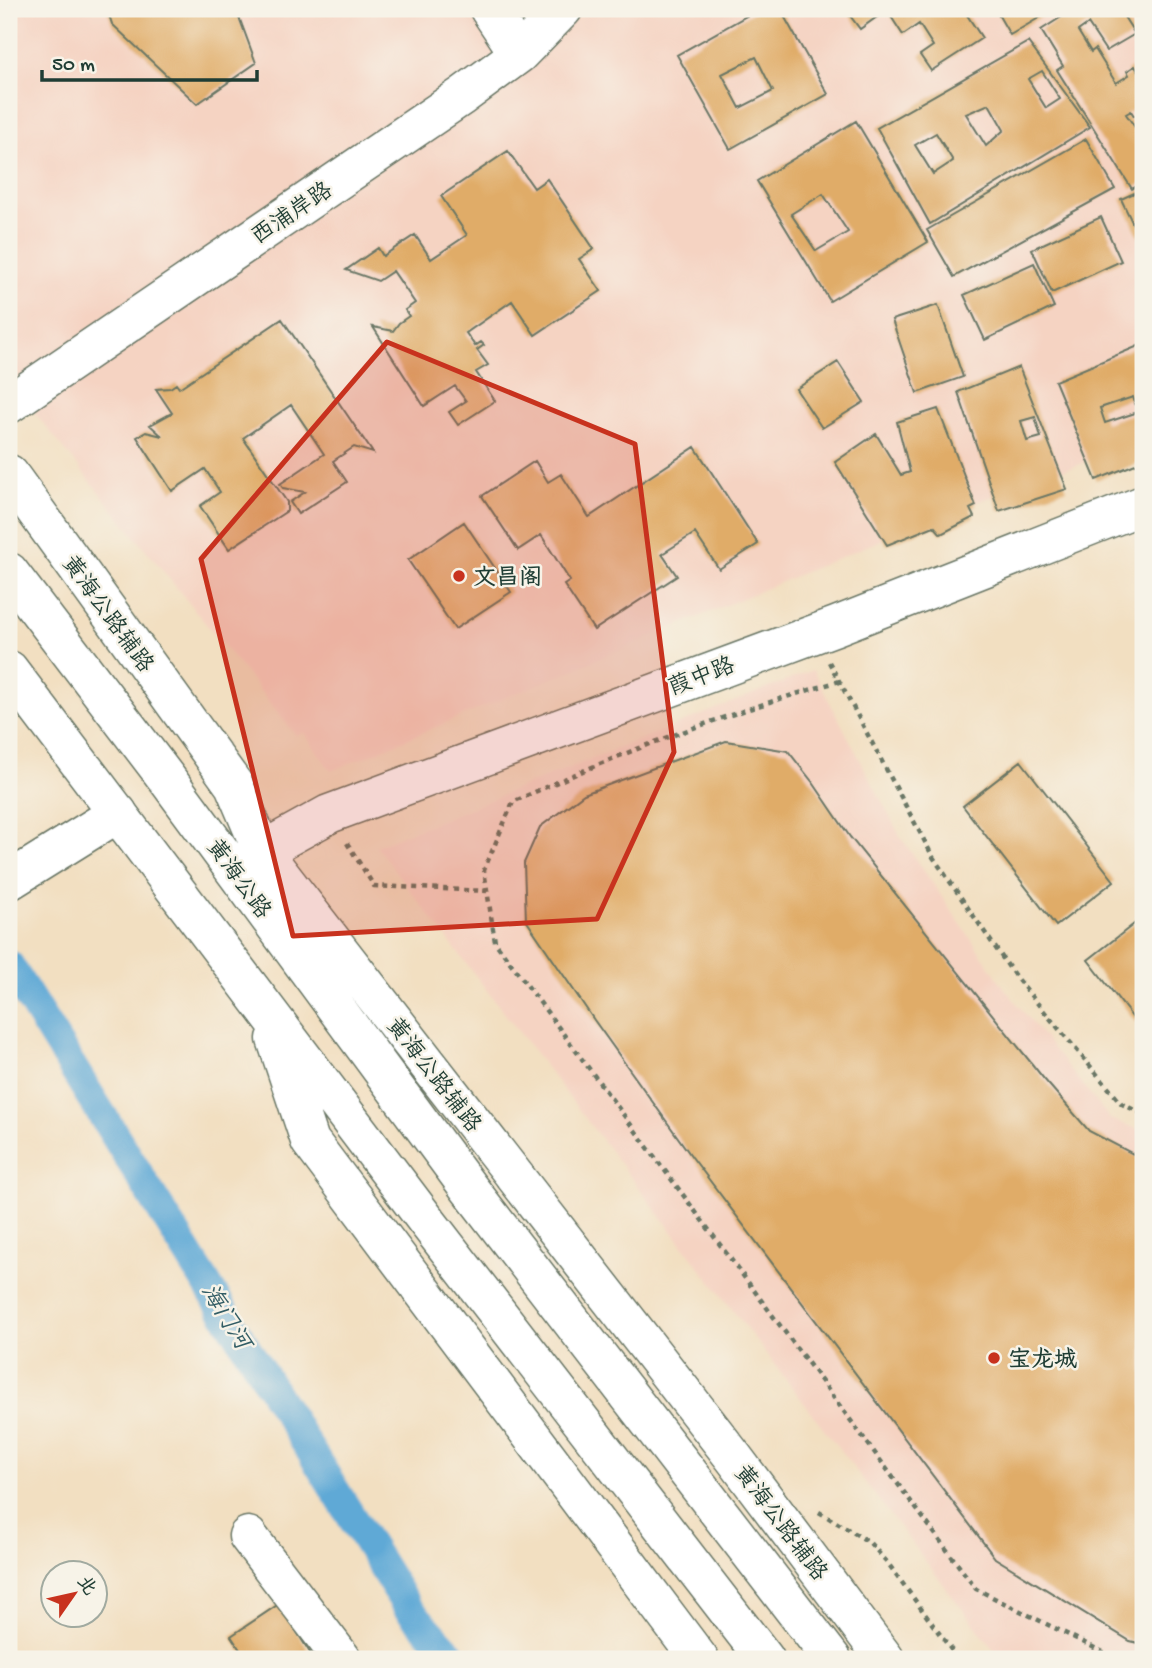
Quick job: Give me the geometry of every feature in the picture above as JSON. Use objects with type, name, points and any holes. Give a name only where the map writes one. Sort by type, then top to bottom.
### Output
[{"type":"main road","points":[[489,9],[519,54]]},
{"type":"main road","name":"西浦岸路","points":[[9,404],[462,96],[519,54],[564,9]]},
{"type":"main road","name":"黄海公路辅路","points":[[9,474],[234,785],[262,851],[734,1458],[885,1659]]},
{"type":"main road","name":"葭中路","points":[[262,851],[329,814],[815,633],[1143,505]]},
{"type":"main road","name":"黄海公路","points":[[9,572],[167,779],[468,1187],[832,1659]]},
{"type":"main road","points":[[9,670],[425,1219],[765,1659]]},
{"type":"main road","points":[[167,779],[262,851]]},
{"type":"main road","points":[[17,876],[118,813]]},
{"type":"main road","points":[[265,1007],[310,1141],[699,1659]]},
{"type":"main road","points":[[248,1536],[342,1659]]},
{"type":"path","points":[[815,633],[933,857],[1017,979],[1122,1104],[1143,1114]]},
{"type":"path","points":[[840,681],[726,716],[577,772],[513,802],[484,870],[495,942],[976,1589],[1117,1659]]},
{"type":"path","points":[[329,814],[374,886],[487,891]]},
{"type":"path","points":[[815,1510],[869,1542],[958,1659]]},
{"type":"highlighted area","points":[[387,342],[635,444],[674,752],[597,919],[293,936],[201,559]]},
{"type":"shaded area","points":[[9,9],[1143,9],[1143,441],[931,519],[331,771],[304,733],[296,735],[9,381]]},
{"type":"shaded area","name":"宝龙城","points":[[813,670],[900,836],[1006,990],[1110,1119],[1143,1131],[1143,1659],[1001,1659],[376,846]]},
{"type":"building","points":[[107,9],[236,9],[256,63],[197,104],[112,24]]},
{"type":"building","points":[[759,9],[780,9],[828,94],[730,149],[677,55]],"holes":[[[756,57],[773,91],[740,108],[722,74]]]},
{"type":"building","points":[[845,9],[888,9],[860,29]]},
{"type":"building","points":[[894,9],[963,9],[982,38],[931,71],[920,55],[933,46],[919,24],[903,35],[888,12]]},
{"type":"building","points":[[995,9],[1054,9],[1010,35]]},
{"type":"building","points":[[1074,9],[1119,9],[1135,34],[1106,51],[1088,24],[1078,31],[1091,52],[1095,49],[1116,83],[1129,75],[1127,71],[1135,66],[1138,71],[1143,68],[1143,116],[1139,113],[1134,116],[1131,111],[1126,114],[1143,139],[1143,183],[1132,189],[1057,70],[1063,66],[1041,30]]},
{"type":"building","points":[[1028,42],[1090,127],[930,224],[877,128]],"holes":[[[1042,71],[1060,99],[1046,108],[1028,79]],[[989,104],[1004,130],[986,146],[966,114]],[[936,133],[953,161],[933,174],[915,145]]]},
{"type":"building","points":[[856,121],[928,242],[830,301],[757,181]],"holes":[[[823,194],[848,232],[816,251],[791,214]]]},
{"type":"building","points":[[1086,139],[1115,189],[954,277],[927,230]]},
{"type":"building","points":[[508,151],[534,188],[547,179],[594,249],[579,259],[601,291],[535,335],[512,301],[466,333],[475,346],[481,342],[484,345],[477,350],[488,365],[476,372],[495,401],[458,425],[449,412],[466,401],[455,386],[424,406],[373,327],[393,331],[409,316],[405,310],[415,303],[393,271],[378,281],[346,270],[378,248],[383,256],[415,235],[431,259],[467,235],[441,196]]},
{"type":"building","points":[[1143,189],[1143,245],[1121,199]]},
{"type":"building","points":[[1101,217],[1121,261],[1052,293],[1032,249]]},
{"type":"building","points":[[1034,263],[1054,307],[985,340],[964,295]]},
{"type":"building","points":[[938,305],[963,377],[917,393],[892,320]]},
{"type":"building","points":[[282,319],[373,453],[354,447],[333,461],[347,482],[298,514],[290,502],[305,492],[283,488],[280,484],[324,454],[291,405],[243,438],[287,502],[287,511],[229,549],[200,506],[220,492],[205,469],[172,491],[137,437],[146,432],[162,436],[150,425],[172,413],[156,389],[170,388],[176,384],[179,388]]},
{"type":"building","points":[[1143,344],[1143,461],[1096,480],[1055,381]],"holes":[[[1133,397],[1138,412],[1105,423],[1100,408]]]},
{"type":"building","points":[[838,362],[864,402],[822,428],[796,389]]},
{"type":"building","points":[[1019,367],[1067,489],[999,511],[958,392]],"holes":[[[1035,417],[1041,437],[1027,441],[1021,421]]]},
{"type":"building","points":[[938,409],[976,506],[970,509],[974,517],[941,534],[934,526],[887,545],[835,462],[876,434],[901,475],[910,472],[897,422]]},
{"type":"building","points":[[695,447],[758,544],[719,569],[695,533],[662,554],[677,576],[594,630],[564,585],[570,581],[541,535],[518,550],[482,496],[535,461],[548,482],[561,474],[589,517]]},
{"type":"building","name":"文昌阁","points":[[464,522],[511,592],[455,629],[408,560]]},
{"type":"building","name":"宝龙城","points":[[726,741],[788,751],[850,837],[1044,1079],[1089,1131],[1143,1159],[1143,1644],[1130,1641],[995,1558],[692,1157],[526,920],[524,863],[540,827],[584,794]]},
{"type":"building","points":[[1021,761],[1114,881],[1056,926],[963,806]]},
{"type":"building","points":[[1143,917],[1143,1031],[1088,960]]},
{"type":"building","points":[[279,1604],[314,1659],[246,1659],[231,1636]]},
{"type":"waterway","name":"海门河","points":[[9,965],[408,1608],[455,1659]]},
{"type":"place","name":"文昌阁","points":[[459,576]]},
{"type":"place","name":"宝龙城","points":[[994,1358]]}]
